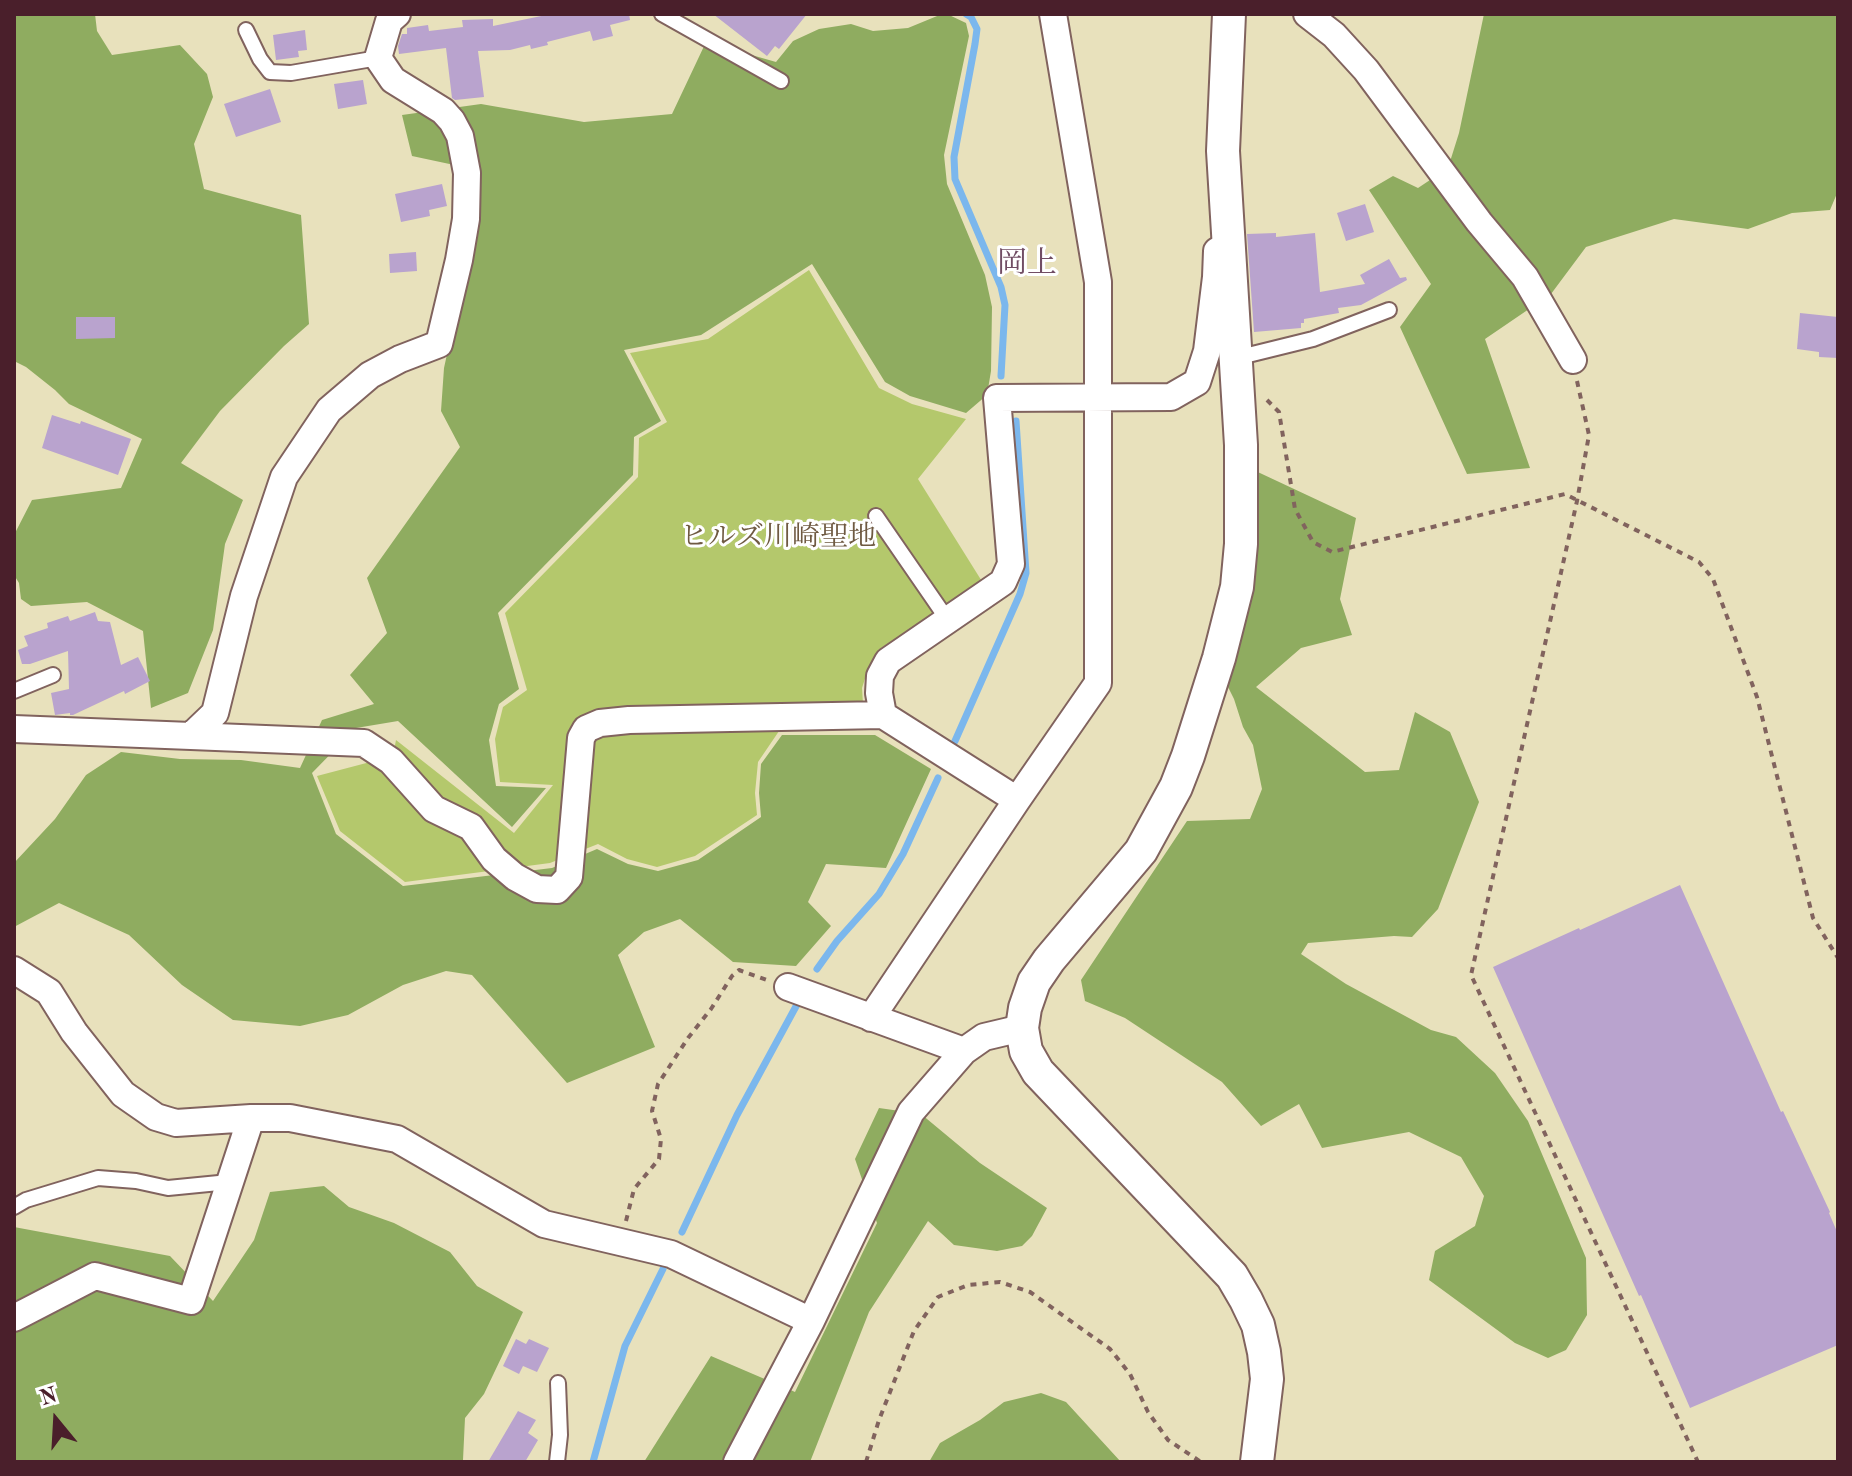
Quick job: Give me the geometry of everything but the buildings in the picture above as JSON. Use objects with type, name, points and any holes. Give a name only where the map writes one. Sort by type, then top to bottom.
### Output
[{"type":"street","points":[[191,736],[215,713],[244,596],[284,477],[329,410],[349,392],[370,375],[400,359],[439,344],[466,219],[467,173],[460,136],[452,121],[443,111],[393,80],[378,58],[389,21],[397,14]]},
{"type":"street","points":[[871,1018],[1098,683],[1098,282],[1053,14]]},
{"type":"street","points":[[1229,14],[1223,151],[1238,373],[1242,493],[1237,587],[1229,622],[1176,787],[1141,851],[1034,982],[1022,1028],[1026,1051],[1038,1072],[1232,1276],[1246,1300],[1258,1325],[1267,1379],[1257,1462]]},
{"type":"street","points":[[1307,14],[1334,35],[1358,61],[1479,222],[1525,277],[1573,360]]},
{"type":"street","points":[[883,715],[880,676],[888,661],[1003,582],[1011,564],[997,398],[1171,397],[1197,382],[1207,351],[1217,248],[1230,247]]},
{"type":"street","points":[[15,724],[191,736],[364,743],[391,761],[434,809],[471,827],[494,859],[515,877],[537,889],[557,890],[569,877],[581,738],[586,729],[600,723],[883,715],[1017,800]]},
{"type":"street","points":[[14,970],[49,992],[74,1032],[123,1094],[156,1117],[176,1123],[290,1118],[397,1139],[544,1224],[671,1254],[811,1321]]},
{"type":"street","points":[[788,987],[964,1051]]},
{"type":"street","points":[[737,1462],[811,1321],[911,1112],[964,1051],[984,1037],[1022,1028]]},
{"type":"street","points":[[14,1318],[95,1276],[191,1301],[251,1118]]},
{"type":"lane","points":[[662,14],[781,81]]},
{"type":"lane","points":[[246,30],[270,72],[291,73],[378,58]]},
{"type":"lane","points":[[1238,373],[1313,339],[1389,310]]},
{"type":"lane","points":[[876,516],[947,619]]},
{"type":"lane","points":[[14,691],[53,675]]},
{"type":"lane","points":[[14,1207],[26,1200],[98,1178],[136,1181],[168,1188],[229,1182]]},
{"type":"lane","points":[[557,1462],[560,1435],[558,1383]]},
{"type":"path","points":[[1573,360],[1589,435],[1471,975],[1698,1462]]},
{"type":"path","points":[[1238,373],[1279,412],[1295,509],[1313,542],[1332,552],[1565,494],[1699,562],[1713,579],[1757,697],[1813,918],[1838,958]]},
{"type":"path","points":[[623,1244],[626,1214],[634,1189],[659,1159],[661,1139],[652,1111],[658,1084],[739,970],[788,987]]},
{"type":"path","points":[[866,1462],[914,1331],[938,1297],[968,1285],[1000,1282],[1030,1292],[1110,1349],[1130,1374],[1148,1412],[1168,1440],[1201,1462]]},
{"type":"green space","points":[[14,14],[95,14],[97,31],[112,55],[180,45],[207,74],[213,97],[194,144],[204,189],[301,215],[309,324],[220,411],[181,463],[243,500],[225,544],[213,630],[188,693],[151,708],[143,631],[87,602],[31,606],[21,599],[19,583],[14,575],[14,535],[32,500],[121,488],[142,439],[69,404],[26,367],[14,361]]},
{"type":"green space","points":[[942,14],[966,23],[969,36],[944,155],[947,184],[985,275],[992,307],[991,371],[987,395],[966,413],[910,396],[885,382],[812,264],[701,335],[624,350],[661,421],[634,437],[633,475],[498,613],[519,689],[499,704],[489,740],[496,786],[546,788],[512,827],[398,721],[356,728],[312,773],[336,834],[403,886],[552,868],[597,849],[628,864],[658,871],[698,860],[761,817],[761,764],[782,735],[875,735],[931,769],[886,868],[826,864],[808,902],[831,926],[796,966],[733,962],[680,919],[644,932],[618,955],[655,1047],[567,1083],[472,975],[446,971],[403,985],[348,1015],[300,1026],[233,1020],[182,985],[129,935],[59,903],[14,927],[14,863],[55,819],[86,775],[121,752],[180,759],[241,760],[300,768],[322,720],[374,704],[350,675],[387,633],[367,578],[460,447],[441,411],[444,368],[463,281],[473,169],[412,156],[402,115],[481,104],[584,122],[672,114],[706,42],[776,62],[793,41],[819,29],[851,24],[873,31],[908,28]]},
{"type":"green space","points":[[1484,14],[1838,14],[1838,191],[1830,210],[1792,213],[1748,229],[1674,219],[1586,247],[1551,294],[1485,339],[1530,468],[1467,474],[1400,327],[1431,284],[1369,190],[1393,176],[1418,188],[1448,168],[1459,133]]},
{"type":"green space","name":"ヒルズ川崎聖地","points":[[809,270],[879,388],[912,404],[966,419],[918,479],[983,583],[881,648],[868,669],[862,688],[863,704],[794,709],[758,762],[755,793],[757,815],[695,856],[657,867],[627,859],[598,844],[550,863],[405,882],[340,831],[317,776],[393,756],[396,740],[514,833],[553,785],[500,782],[495,739],[503,707],[527,690],[505,613],[638,477],[639,438],[667,422],[630,353],[708,339]]},
{"type":"green space","points":[[1230,459],[1356,518],[1340,599],[1352,635],[1301,648],[1256,687],[1365,772],[1399,770],[1415,712],[1450,732],[1479,802],[1438,909],[1412,937],[1308,943],[1301,954],[1346,984],[1431,1030],[1456,1037],[1495,1073],[1528,1121],[1586,1258],[1587,1315],[1566,1350],[1548,1358],[1515,1343],[1429,1280],[1435,1251],[1475,1226],[1484,1196],[1461,1157],[1409,1132],[1322,1148],[1299,1104],[1261,1126],[1222,1082],[1125,1018],[1085,1001],[1081,980],[1187,821],[1250,819],[1262,789],[1253,745],[1221,673]]},
{"type":"green space","points":[[879,1108],[921,1114],[980,1163],[1047,1208],[1032,1236],[1022,1246],[997,1251],[954,1245],[928,1221],[869,1312],[810,1462],[644,1462],[711,1356],[795,1392],[877,1223],[855,1159]]},
{"type":"green space","points":[[324,1186],[349,1207],[394,1223],[450,1252],[477,1286],[523,1312],[484,1394],[465,1418],[463,1460],[14,1462],[14,1227],[170,1256],[213,1301],[254,1240],[270,1192]]},
{"type":"green space","points":[[1041,1393],[1066,1402],[1121,1462],[929,1462],[940,1443],[1004,1402]]},
{"type":"waterway","points":[[966,14],[977,29],[954,157],[955,179],[1001,287],[1005,305],[1001,376]]},
{"type":"waterway","points":[[955,741],[1020,594],[1026,573],[1016,421]]},
{"type":"waterway","points":[[817,969],[837,941],[879,894],[903,854],[938,778]]},
{"type":"waterway","points":[[682,1232],[737,1115],[800,999]]},
{"type":"waterway","points":[[593,1462],[625,1346],[663,1269]]},
{"type":"district","name":"岡上","points":[[1027,264]]}]
